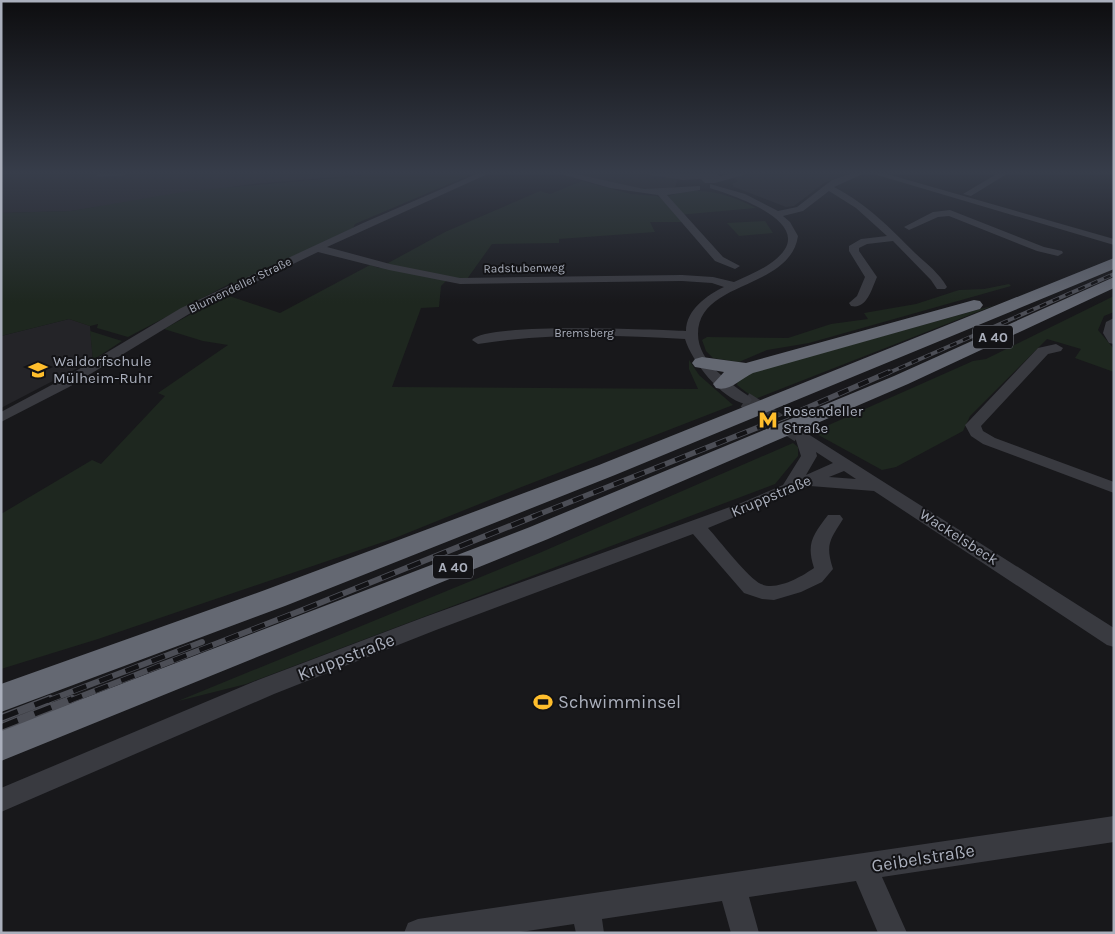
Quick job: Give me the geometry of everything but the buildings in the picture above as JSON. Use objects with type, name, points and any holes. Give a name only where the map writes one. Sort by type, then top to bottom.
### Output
[{"type":"highway","name":"A 40","points":[[1,698],[275,598],[490,516],[739,417],[1058,284],[1114,263]]},
{"type":"highway","name":"A 40","points":[[1,746],[539,533],[901,380],[1114,282]]},
{"type":"highway","points":[[723,384],[731,376],[746,369],[1022,291],[1058,284]]},
{"type":"highway","points":[[1086,295],[1114,287]]},
{"type":"highway","points":[[702,363],[746,369]]},
{"type":"street","name":"Blumendeller Straße","points":[[1,418],[71,380],[185,311],[390,216]]},
{"type":"street","points":[[685,216],[719,259],[735,266]]},
{"type":"street","points":[[745,400],[723,384],[702,363],[692,345],[691,334],[696,315],[703,306],[714,297],[765,272],[787,254],[792,244],[791,232],[778,216]]},
{"type":"street","points":[[871,216],[892,233],[936,278],[941,287]]},
{"type":"street","points":[[855,304],[862,298],[871,277],[854,251],[854,246],[910,227],[933,216]]},
{"type":"street","points":[[957,216],[1042,249],[1058,253]]},
{"type":"street","points":[[1022,216],[1114,242]]},
{"type":"street","points":[[1041,216],[1114,237]]},
{"type":"street","name":"Radstubenweg","points":[[317,248],[389,267],[460,281],[682,278],[712,280],[735,286]]},
{"type":"street","points":[[1114,322],[1110,325],[1109,334],[1114,340]]},
{"type":"street","name":"Bremsberg","points":[[478,340],[507,334],[691,334]]},
{"type":"street","points":[[1056,348],[1043,351],[973,425],[976,433],[989,441],[1114,488]]},
{"type":"street","name":"Wackelsbeck","points":[[798,485],[809,456],[803,437],[1114,639]]},
{"type":"street","name":"Kruppstraße","points":[[1,800],[266,688],[430,624],[696,526],[845,464]]},
{"type":"street","points":[[798,485],[880,486]]},
{"type":"street","points":[[696,526],[751,588],[760,592],[774,593],[820,576],[824,569],[818,550],[818,540],[834,519]]},
{"type":"street","name":"Geibelstraße","points":[[424,932],[588,920],[732,887],[1114,829]]},
{"type":"street","points":[[864,867],[893,933]]},
{"type":"street","points":[[732,887],[745,933]]},
{"type":"shaded area","points":[[1,216],[375,216],[355,224],[353,228],[235,284],[231,283],[128,337],[97,328],[98,324],[90,326],[69,319],[1,336]]},
{"type":"shaded area","points":[[483,216],[678,216],[682,222],[650,222],[655,232],[559,239],[559,243],[492,244],[467,279],[450,277],[441,286],[439,307],[421,308],[392,387],[698,389],[689,369],[689,360],[699,375],[733,405],[395,538],[98,639],[1,669],[1,514],[92,460],[101,464],[165,396],[158,393],[228,345],[203,341],[164,329],[226,295],[280,313],[370,265],[379,268],[445,232]]},
{"type":"shaded area","points":[[765,221],[773,233],[739,236],[727,223]]},
{"type":"shaded area","points":[[1009,284],[1011,286],[809,343],[767,350],[739,362],[713,358],[706,351],[702,340],[707,337],[788,338],[831,324],[868,319],[864,313],[916,304],[959,290],[984,289]]},
{"type":"shaded area","points":[[1114,296],[1114,312],[1104,316],[1098,330],[1114,349],[1114,372],[1075,358],[1081,349],[1047,339],[970,416],[963,431],[896,467],[882,470],[813,432],[973,361],[986,359]]},
{"type":"shaded area","points":[[995,305],[755,399],[737,385],[739,376]]},
{"type":"shaded area","name":"Waldorfschule Mülheim-Ruhr","points":[[69,319],[90,326],[93,360],[1,408],[1,336]]},
{"type":"shaded area","points":[[90,331],[122,341],[93,360]]},
{"type":"shaded area","points":[[793,443],[798,447],[798,456],[775,484],[246,684],[178,701],[537,554]]},
{"type":"tunnel","points":[[745,400],[803,437]]},
{"type":"railway","points":[[886,374],[1114,274]]},
{"type":"railway","points":[[532,517],[802,410],[889,372]]},
{"type":"railway","points":[[69,701],[305,609],[535,516]]},
{"type":"railway","points":[[47,701],[202,642]]},
{"type":"railway","points":[[1,718],[50,699]]},
{"type":"railway","points":[[1,727],[72,699]]},
{"type":"place","name":"Waldorfschule Mülheim-Ruhr","points":[[38,370]]},
{"type":"place","name":"Rosendeller Straße","points":[[768,420]]},
{"type":"place","name":"Schwimminsel","points":[[543,702]]}]
